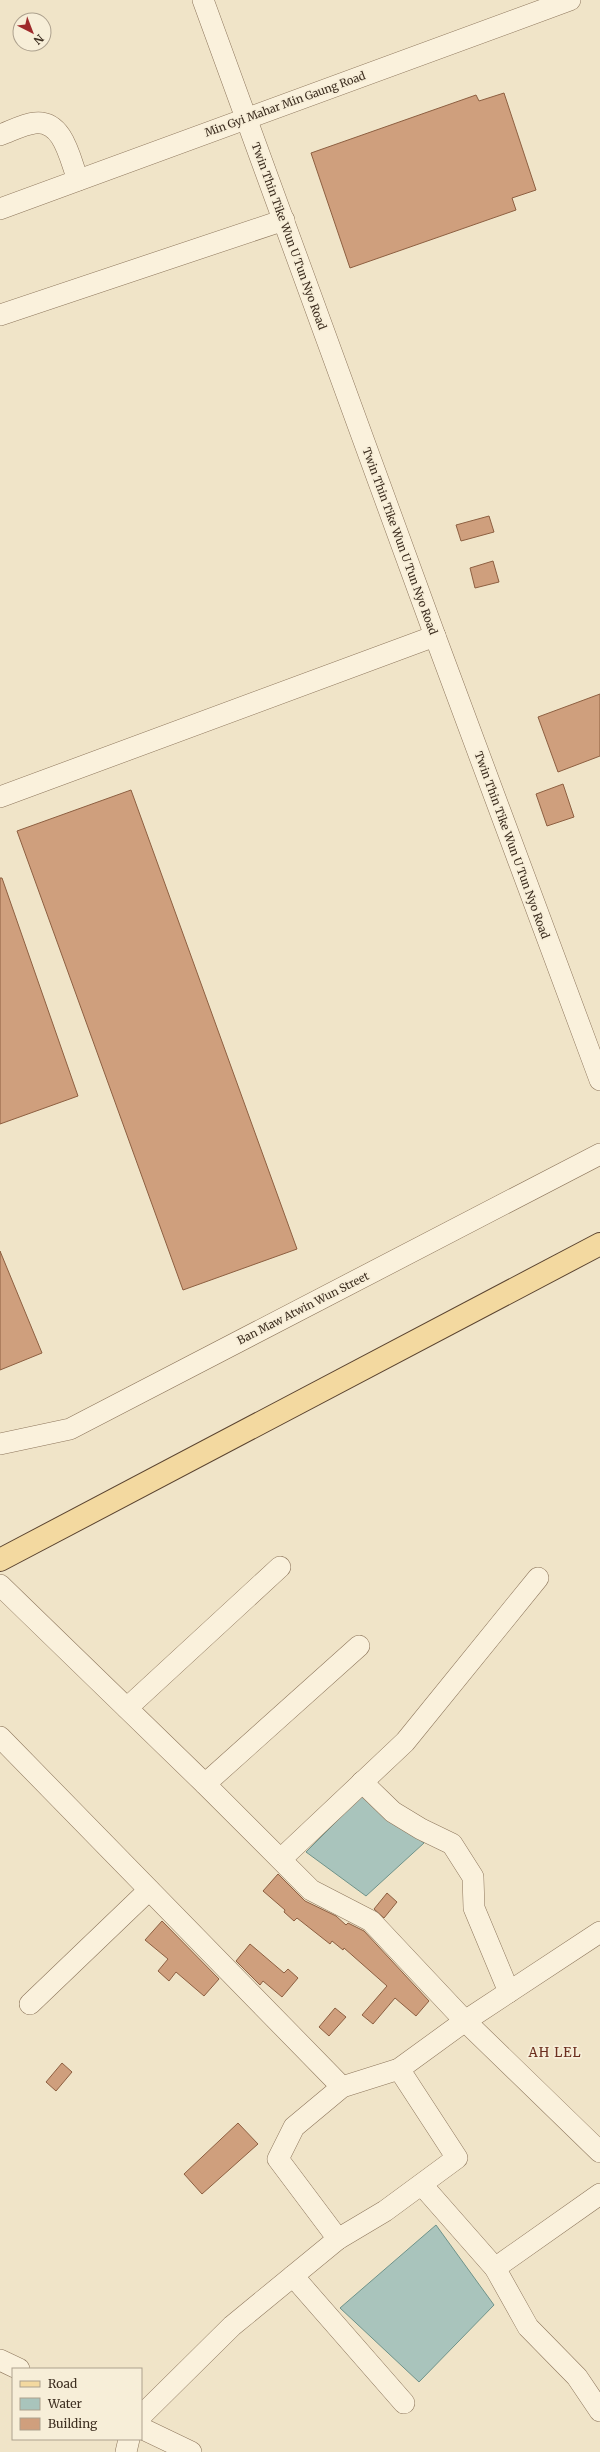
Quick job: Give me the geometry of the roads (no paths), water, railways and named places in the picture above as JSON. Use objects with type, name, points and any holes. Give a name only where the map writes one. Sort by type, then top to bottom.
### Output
[{"type":"main road","points":[[0,1560],[600,1244]]},
{"type":"street","name":"Twin Thin Tike Wun U Tun Nyo Road","points":[[203,0],[435,636],[600,1080]]},
{"type":"street","name":"Min Gyi Mahar Min Gaung Road","points":[[0,209],[570,0]]},
{"type":"street","points":[[0,135],[34,123],[51,126],[59,132],[78,180]]},
{"type":"street","points":[[0,315],[284,220]]},
{"type":"street","points":[[0,797],[435,636]]},
{"type":"street","name":"Ban Maw Atwin Wun Street","points":[[0,1444],[70,1429],[600,1154]]},
{"type":"street","points":[[127,1708],[280,1567]]},
{"type":"street","points":[[281,1859],[405,1742],[538,1578]]},
{"type":"street","points":[[0,1585],[205,1784],[311,1890],[371,1921],[465,2021],[600,2152]]},
{"type":"street","points":[[205,1784],[359,1646]]},
{"type":"street","points":[[0,1737],[342,2087]]},
{"type":"street","points":[[362,1782],[393,1812],[421,1829],[452,1844],[473,1877],[474,1908],[509,1992]]},
{"type":"street","points":[[30,2004],[149,1890]]},
{"type":"street","points":[[338,2239],[278,2159],[294,2127],[342,2087],[398,2069],[465,2021],[600,1932]]},
{"type":"street","points":[[142,2415],[232,2326],[338,2239],[422,2185],[457,2158],[398,2069]]},
{"type":"street","points":[[422,2185],[495,2268],[528,2327],[577,2377],[600,2411]]},
{"type":"street","points":[[495,2268],[597,2200]]},
{"type":"street","points":[[293,2276],[404,2403]]},
{"type":"street","points":[[0,2360],[16,2368]]},
{"type":"street","points":[[142,2428],[191,2452]]},
{"type":"street","points":[[126,2452],[129,2440]]},
{"type":"water","points":[[363,1795],[424,1843],[366,1896],[306,1852]]},
{"type":"water","points":[[436,2225],[494,2305],[419,2382],[340,2308]]},
{"type":"district","name":"AH LEL","points":[[555,2052]]}]
